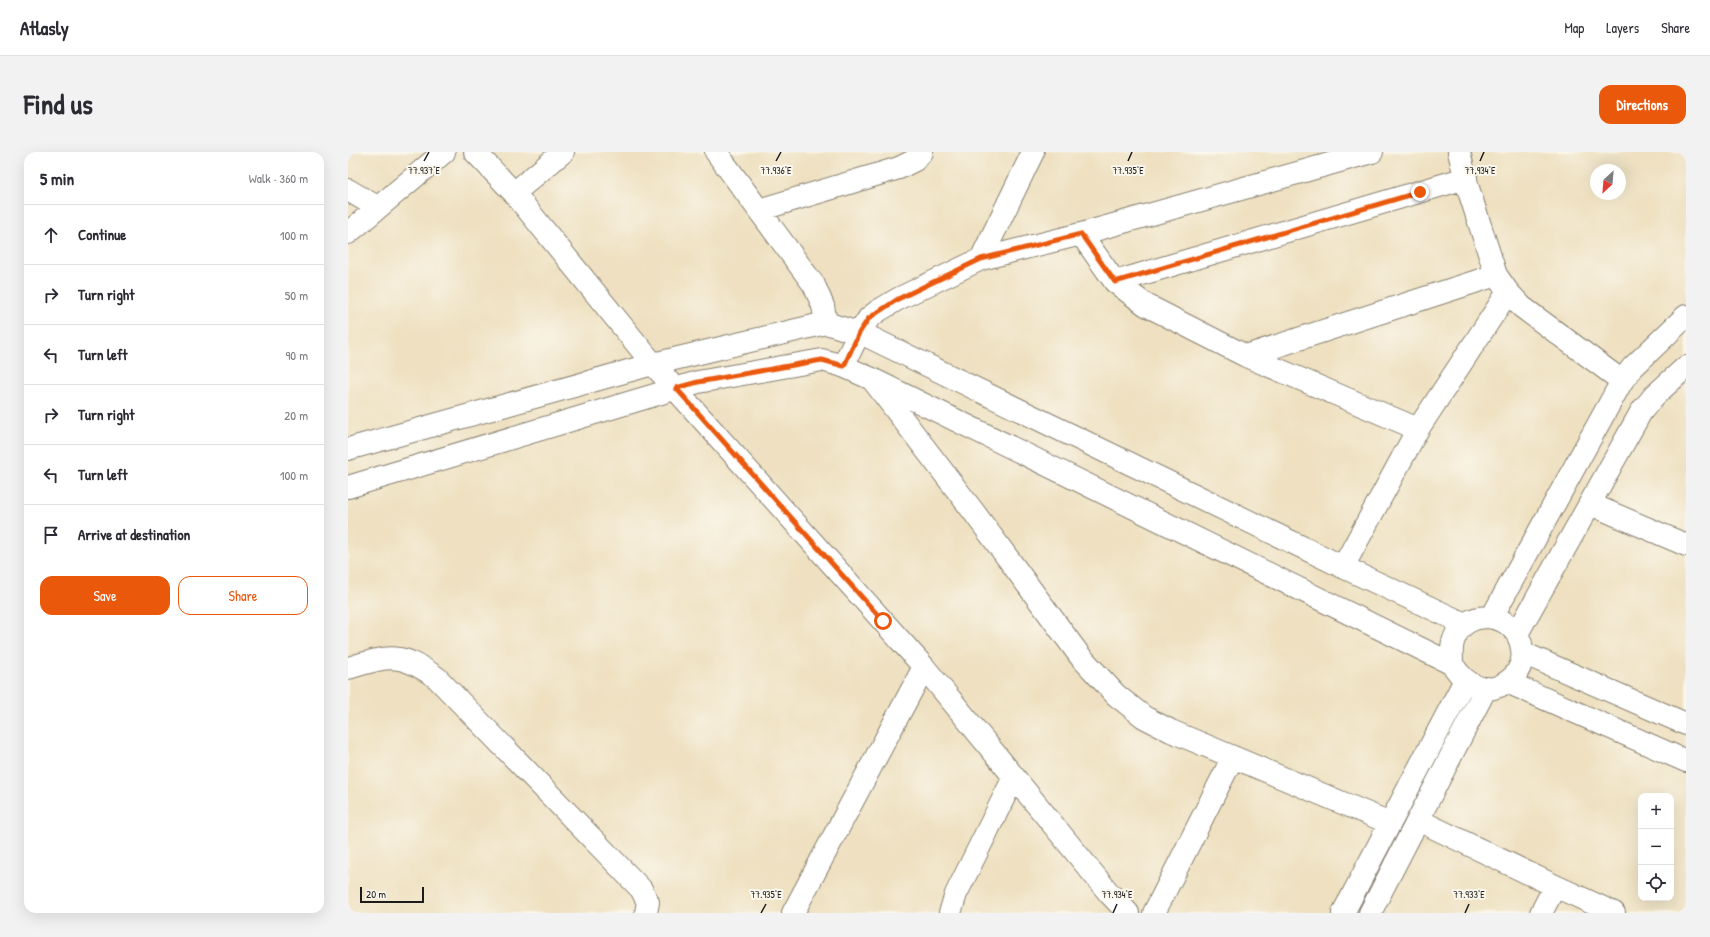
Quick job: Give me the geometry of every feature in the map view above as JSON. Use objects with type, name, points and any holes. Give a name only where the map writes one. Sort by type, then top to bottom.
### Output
[{"type":"street","points":[[348,233],[444,152]]},
{"type":"street","points":[[475,152],[514,193],[653,364],[924,667],[1109,894],[1128,913]]},
{"type":"street","points":[[514,193],[562,152]]},
{"type":"street","points":[[716,152],[814,285],[823,306],[826,323]]},
{"type":"street","points":[[981,259],[1033,152]]},
{"type":"street","points":[[844,366],[859,333],[869,318],[898,299],[981,259],[1081,234],[1372,152]]},
{"type":"street","points":[[1459,152],[1466,178],[1502,284],[1522,307],[1622,381]]},
{"type":"street","points":[[759,210],[899,168],[916,155]]},
{"type":"street","points":[[1115,282],[1466,178]]},
{"type":"street","points":[[348,190],[377,207]]},
{"type":"street","points":[[1081,234],[1115,282],[1146,305],[1246,356],[1418,429]]},
{"type":"street","points":[[1246,356],[1502,284]]},
{"type":"street","points":[[1343,567],[1418,429],[1502,284]]},
{"type":"street","points":[[1492,617],[1622,381],[1632,368],[1686,316]]},
{"type":"street","points":[[348,449],[653,364],[826,323],[859,333],[1343,567],[1465,624]]},
{"type":"street","points":[[348,487],[698,382],[822,360],[844,366],[872,379],[1459,672],[1476,686],[1486,688],[1497,687],[1507,682],[1516,674],[1521,664],[1520,644],[1507,623],[1492,617],[1475,619],[1465,624],[1457,632],[1453,643],[1459,672],[1390,824],[1343,913]]},
{"type":"street","points":[[1520,644],[1590,504],[1641,412],[1654,396],[1686,367]]},
{"type":"street","points":[[872,379],[973,511],[1080,656],[1116,695],[1144,717],[1171,731],[1390,824]]},
{"type":"street","points":[[1590,504],[1686,545]]},
{"type":"street","points":[[1520,644],[1686,724]]},
{"type":"street","points":[[348,668],[381,658],[403,659],[421,667],[437,678],[641,889],[648,902],[646,913]]},
{"type":"street","points":[[793,913],[924,667]]},
{"type":"street","points":[[1507,682],[1686,761]]},
{"type":"street","points":[[1370,913],[1486,688]]},
{"type":"street","points":[[1154,913],[1233,757]]},
{"type":"street","points":[[950,913],[956,894],[1014,777]]},
{"type":"street","points":[[1418,820],[1614,913]]},
{"type":"street","points":[[1541,913],[1555,886]]},
{"type":"route","points":[[883,621],[676,388],[698,382],[822,360],[844,366],[859,333],[869,318],[898,299],[981,259],[1081,234],[1115,282],[1420,192]]}]
